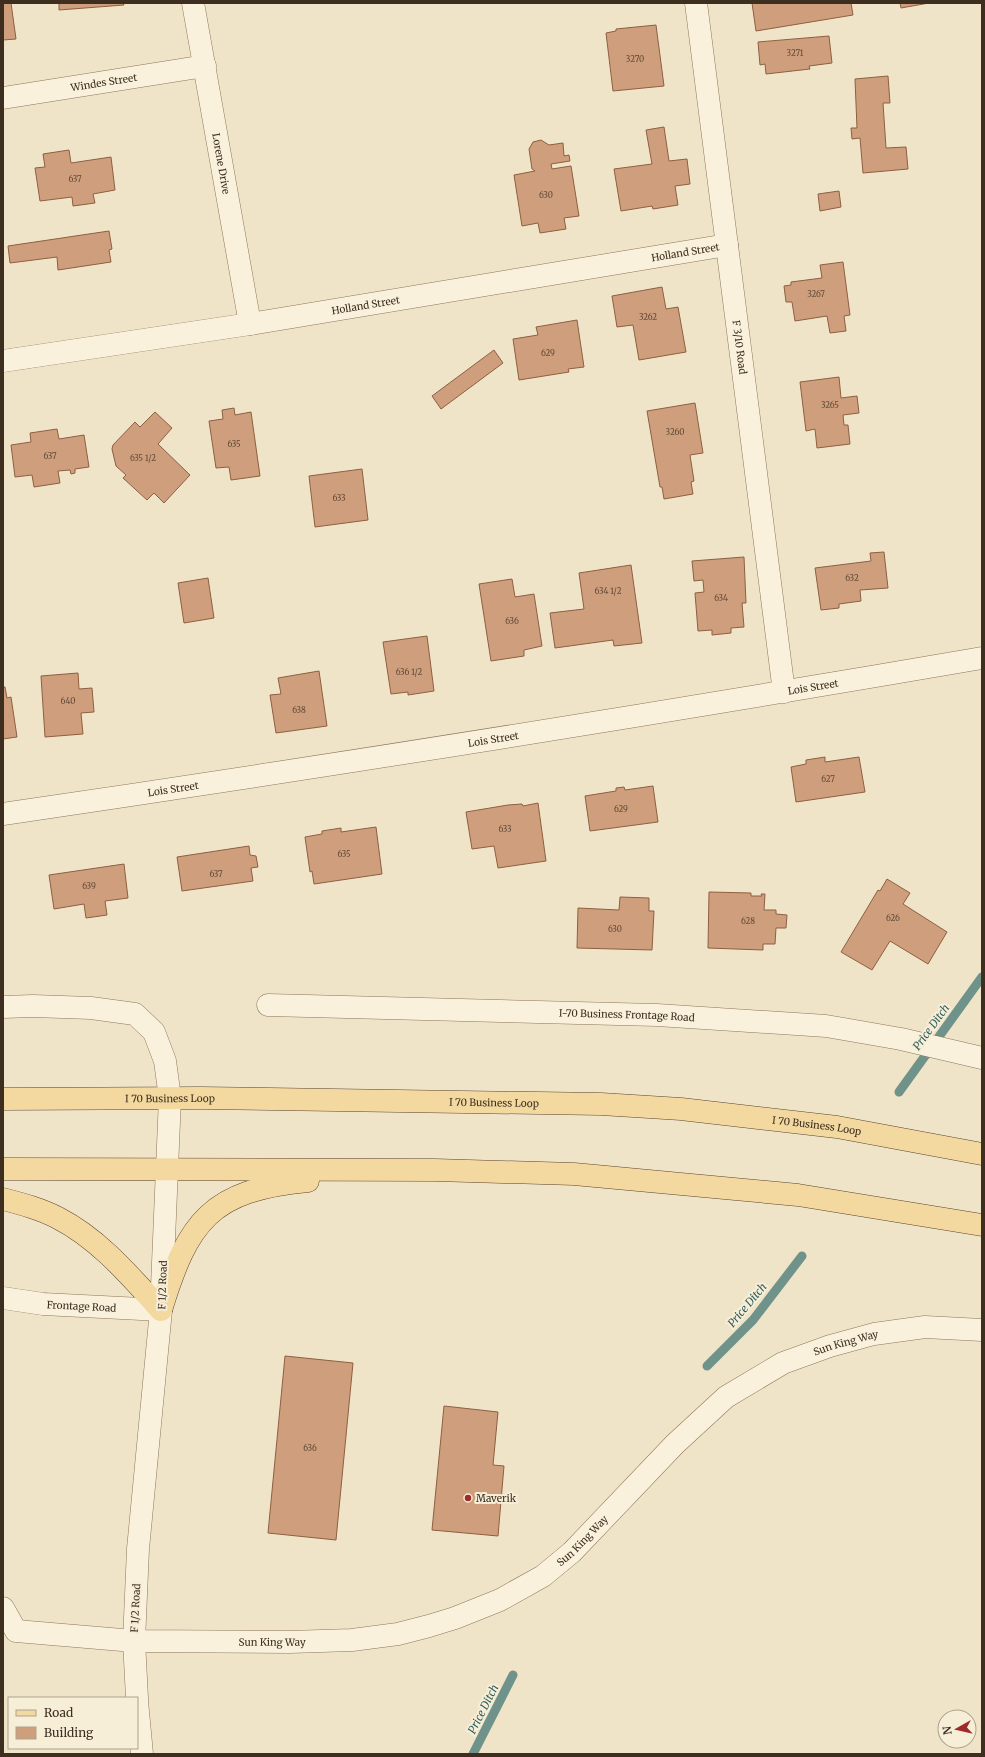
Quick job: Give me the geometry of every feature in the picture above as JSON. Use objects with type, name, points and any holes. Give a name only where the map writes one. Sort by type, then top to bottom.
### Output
[{"type":"main road","name":"I 70 Business Loop","points":[[3,1099],[170,1098],[601,1104],[681,1109],[836,1127],[982,1154]]},
{"type":"main road","points":[[3,1169],[434,1170],[574,1174],[798,1195],[982,1225]]},
{"type":"main road","points":[[161,1310],[171,1275],[183,1248],[197,1226],[214,1210],[232,1199],[257,1190],[291,1183],[434,1170]]},
{"type":"main road","points":[[3,1199],[30,1206],[58,1218],[88,1237],[109,1255],[161,1310]]},
{"type":"street","name":"Lorene Drive","points":[[193,3],[250,324]]},
{"type":"street","name":"F 3/10 Road","points":[[696,3],[784,692]]},
{"type":"street","name":"Windes Street","points":[[3,98],[205,66]]},
{"type":"street","name":"Holland Street","points":[[3,361],[250,324],[727,245]]},
{"type":"street","name":"Lois Street","points":[[3,814],[242,779],[784,692],[982,658]]},
{"type":"street","name":"I-70 Business Frontage Road","points":[[268,1005],[658,1015],[826,1026],[901,1039],[982,1058]]},
{"type":"street","name":"F 1/2 Road","points":[[3,1007],[91,1008],[135,1014],[154,1032],[165,1061],[170,1098],[161,1310],[138,1549],[134,1641],[137,1697]]},
{"type":"street","name":"Frontage Road","points":[[3,1298],[43,1304],[161,1310]]},
{"type":"street","name":"Sun King Way","points":[[3,1608],[16,1630],[134,1641],[290,1642],[352,1640],[398,1634],[455,1618],[500,1600],[543,1576],[572,1552],[675,1444],[726,1397],[783,1363],[830,1346],[874,1334],[925,1327],[982,1330]]},
{"type":"street","points":[[138,1712],[142,1754]]},
{"type":"building","points":[[3,3],[11,3],[16,39],[3,40]]},
{"type":"building","points":[[59,3],[123,3],[124,5],[59,10]]},
{"type":"building","points":[[752,3],[851,3],[853,15],[756,31]]},
{"type":"building","points":[[900,3],[929,3],[901,8]]},
{"type":"building","points":[[656,25],[664,86],[613,91],[606,33],[616,31],[616,29]]},
{"type":"building","points":[[829,36],[832,63],[809,66],[810,69],[766,74],[765,64],[760,65],[758,42]]},
{"type":"building","points":[[888,76],[890,103],[883,103],[886,148],[906,147],[908,169],[863,173],[860,138],[852,139],[851,128],[857,128],[855,79]]},
{"type":"building","points":[[664,127],[669,161],[687,159],[690,184],[675,186],[678,205],[653,209],[652,206],[621,211],[614,169],[652,164],[646,130]]},
{"type":"building","points":[[541,140],[549,145],[563,143],[564,156],[569,155],[570,161],[551,164],[552,169],[571,166],[579,216],[564,218],[566,229],[540,233],[538,223],[522,226],[514,175],[535,171],[532,169],[529,149],[533,142]]},
{"type":"building","points":[[69,150],[71,163],[111,157],[115,190],[93,194],[95,203],[73,206],[72,197],[40,201],[35,168],[45,167],[43,154]]},
{"type":"building","points":[[839,191],[841,207],[820,211],[818,194]]},
{"type":"building","points":[[109,231],[112,249],[109,250],[111,262],[58,270],[57,257],[10,263],[8,246]]},
{"type":"building","points":[[843,262],[850,315],[844,316],[846,331],[830,333],[827,316],[795,321],[792,302],[786,302],[784,286],[791,285],[791,282],[822,278],[820,265]]},
{"type":"building","points":[[662,287],[666,309],[678,307],[686,352],[639,360],[633,325],[617,327],[612,296]]},
{"type":"building","points":[[577,320],[584,367],[568,369],[569,372],[519,380],[513,339],[538,335],[536,327]]},
{"type":"building","points":[[494,350],[503,363],[441,409],[432,396]]},
{"type":"building","points":[[839,377],[841,398],[857,396],[859,413],[843,415],[844,425],[848,425],[850,444],[817,448],[815,429],[806,431],[800,382]]},
{"type":"building","points":[[695,403],[703,453],[690,455],[694,481],[691,482],[693,494],[664,499],[662,487],[660,487],[647,411]]},
{"type":"building","points":[[234,408],[235,415],[251,412],[260,476],[231,480],[229,467],[216,468],[209,421],[223,419],[222,410]]},
{"type":"building","points":[[155,412],[172,428],[158,444],[190,475],[164,503],[154,493],[147,500],[123,478],[126,475],[116,466],[112,449],[113,445],[135,422],[140,427]]},
{"type":"building","points":[[57,429],[59,439],[84,435],[89,467],[75,469],[75,473],[71,474],[70,470],[58,471],[60,483],[34,487],[32,475],[15,477],[11,445],[31,442],[30,433]]},
{"type":"building","points":[[362,469],[368,520],[315,527],[309,476]]},
{"type":"building","points":[[884,552],[888,588],[860,590],[861,601],[839,604],[839,608],[821,610],[815,568],[871,561],[870,553]]},
{"type":"building","points":[[744,557],[746,603],[742,603],[744,627],[731,628],[731,633],[712,635],[712,630],[698,631],[695,593],[704,592],[703,580],[694,581],[692,561]]},
{"type":"building","points":[[631,565],[642,643],[614,646],[613,640],[555,648],[550,613],[584,609],[579,573]]},
{"type":"building","points":[[208,578],[214,618],[184,623],[178,583]]},
{"type":"building","points":[[512,579],[515,597],[534,594],[542,646],[524,650],[524,656],[491,661],[479,584]]},
{"type":"building","points":[[427,636],[434,691],[408,695],[408,692],[391,694],[383,642]]},
{"type":"building","points":[[319,671],[327,726],[276,733],[270,695],[281,694],[278,678]]},
{"type":"building","points":[[78,673],[79,689],[92,688],[94,712],[81,713],[83,734],[45,737],[41,676]]},
{"type":"building","points":[[3,687],[5,687],[7,698],[11,697],[17,737],[3,739]]},
{"type":"building","points":[[825,757],[825,762],[859,757],[865,792],[796,802],[791,767],[806,764],[806,760]]},
{"type":"building","points":[[653,786],[658,822],[590,831],[585,796],[616,791],[616,788],[624,787],[625,790]]},
{"type":"building","points":[[538,803],[546,861],[498,868],[494,846],[472,849],[466,812],[508,805],[522,804],[523,806]]},
{"type":"building","points":[[376,827],[382,874],[314,884],[312,871],[310,872],[305,837],[322,834],[322,831],[341,828],[341,832]]},
{"type":"building","points":[[249,846],[250,855],[256,856],[258,867],[251,868],[253,881],[182,891],[177,857]]},
{"type":"building","points":[[124,864],[128,898],[105,901],[107,915],[86,918],[84,904],[54,909],[49,875]]},
{"type":"building","points":[[887,879],[910,893],[903,904],[947,932],[928,964],[890,941],[872,970],[841,952],[878,890],[880,891]]},
{"type":"building","points":[[709,892],[751,893],[751,896],[762,896],[761,894],[765,894],[764,910],[776,910],[776,914],[787,915],[786,928],[776,928],[775,944],[763,944],[763,950],[708,948]]},
{"type":"building","points":[[620,897],[649,898],[649,911],[654,911],[652,950],[577,948],[578,908],[619,910]]},
{"type":"building","points":[[285,1356],[353,1363],[336,1540],[268,1533]]},
{"type":"building","name":"Maverik","points":[[444,1406],[498,1412],[493,1465],[504,1466],[498,1536],[432,1530]]},
{"type":"waterway","name":"Price Ditch","points":[[899,1092],[982,977]]},
{"type":"waterway","name":"Price Ditch","points":[[707,1366],[753,1320],[802,1256]]},
{"type":"waterway","name":"Price Ditch","points":[[473,1754],[513,1675]]},
{"type":"place","name":"Maverik","points":[[468,1498]]}]
